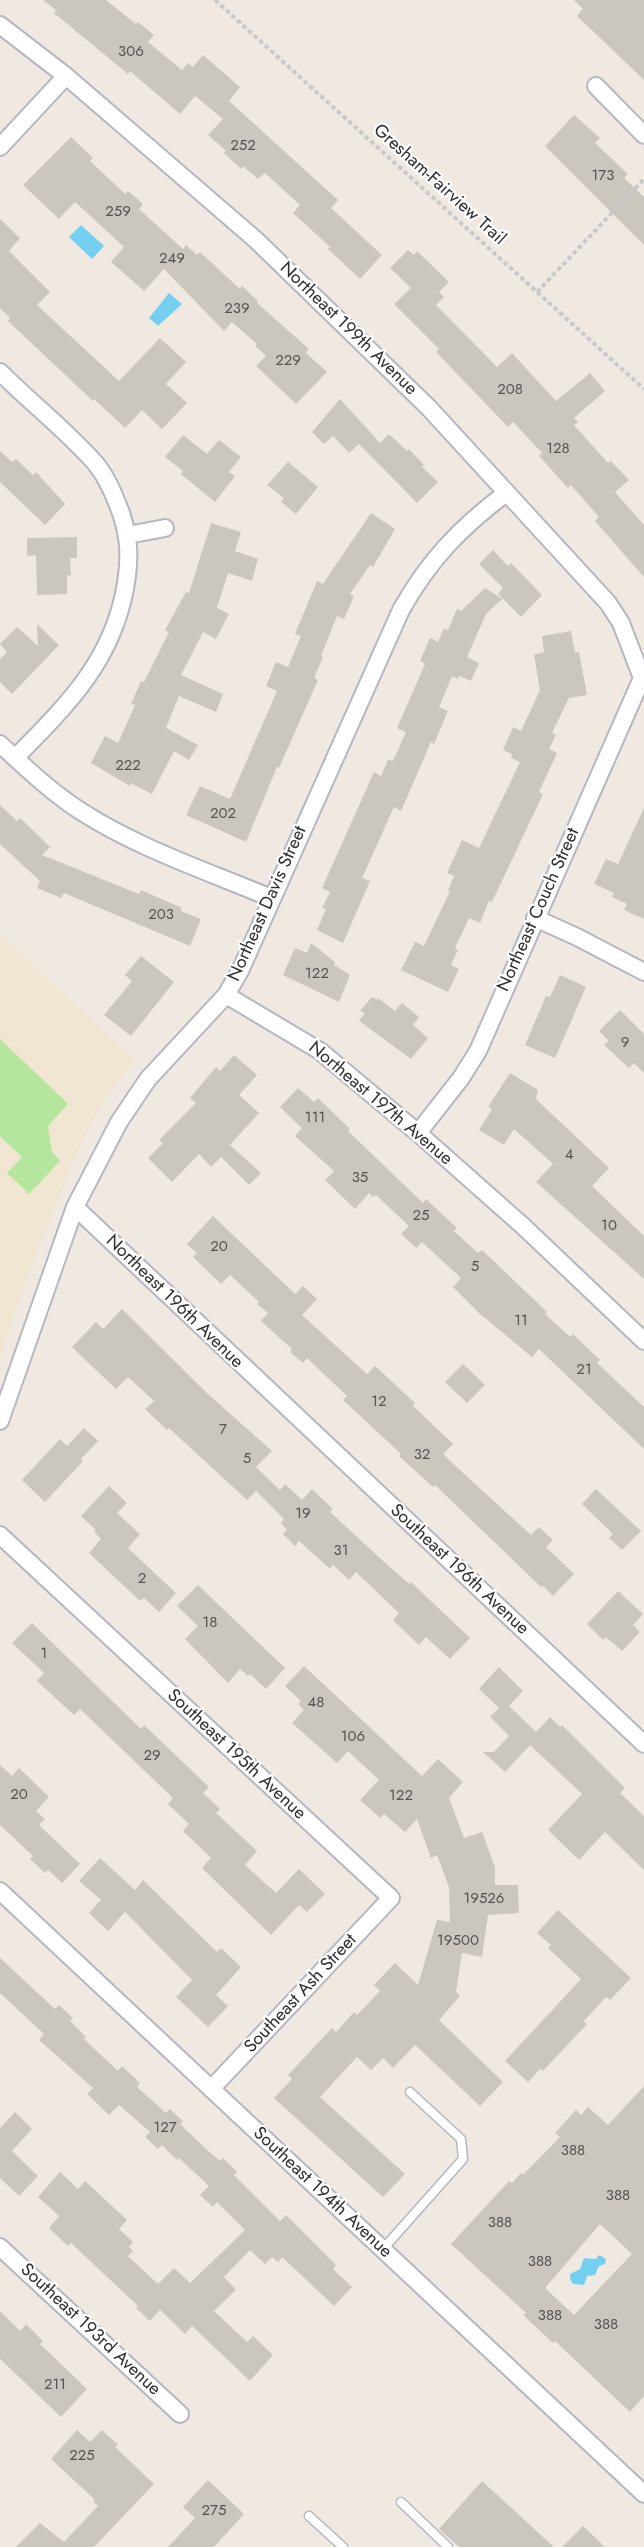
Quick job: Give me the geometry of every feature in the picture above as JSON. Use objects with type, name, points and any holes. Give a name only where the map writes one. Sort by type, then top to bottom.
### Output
[{"type":"street","name":"Northeast 199th Avenue","points":[[0,25],[66,76],[256,240],[429,408],[608,603],[621,622],[643,678]]},
{"type":"street","points":[[0,147],[66,76]]},
{"type":"street","points":[[596,86],[644,135]]},
{"type":"street","points":[[0,372],[96,465],[112,488],[128,535],[127,578],[119,618],[108,644],[91,674],[65,707],[15,758]]},
{"type":"street","name":"Northeast Davis Street","points":[[0,1421],[75,1208],[133,1100],[148,1079],[226,995],[240,971],[400,610],[415,585],[450,540],[470,520],[506,493]]},
{"type":"street","points":[[128,535],[165,528]]},
{"type":"street","name":"Northeast Couch Street","points":[[418,1133],[461,1078],[477,1051],[643,678]]},
{"type":"street","points":[[0,744],[81,812],[121,834],[271,898]]},
{"type":"street","points":[[535,918],[644,972]]},
{"type":"street","name":"Northeast 197th Avenue","points":[[226,995],[320,1051],[418,1133],[524,1227],[644,1341]]},
{"type":"street","name":"Northeast 196th Avenue","points":[[75,1208],[273,1396]]},
{"type":"street","name":"Southeast 196th Avenue","points":[[273,1396],[644,1744]]},
{"type":"street","name":"Southeast 195th Avenue","points":[[0,1535],[391,1898]]},
{"type":"street","name":"Southeast 194th Avenue","points":[[0,1891],[644,2494]]},
{"type":"street","name":"Southeast Ash Street","points":[[211,2089],[391,1898]]},
{"type":"street","name":"Southeast 193rd Avenue","points":[[0,2247],[180,2414]]},
{"type":"lane","points":[[383,2250],[463,2159],[461,2139],[410,2092]]},
{"type":"lane","points":[[401,2502],[448,2547]]},
{"type":"lane","points":[[309,2516],[343,2547]]},
{"type":"path","name":"Gresham-Fairview Trail","points":[[215,0],[644,389]]},
{"type":"path","points":[[537,292],[644,179]]},
{"type":"shaded area","points":[[0,934],[135,1060],[103,1102],[81,1143],[29,1272],[0,1358]]},
{"type":"green space","points":[[0,1039],[68,1104],[48,1126],[52,1152],[60,1161],[29,1194],[7,1173],[22,1157],[0,1136]]},
{"type":"water","points":[[81,225],[104,246],[92,259],[69,237]]},
{"type":"water","points":[[169,293],[182,304],[158,326],[149,318]]},
{"type":"water","points":[[599,2255],[606,2259],[605,2264],[599,2266],[595,2275],[587,2276],[584,2285],[573,2284],[570,2274],[580,2269],[584,2258],[596,2259]]},
{"type":"building","points":[[43,0],[106,0],[154,35],[148,42],[182,70],[188,63],[193,67],[203,55],[240,87],[229,101],[338,200],[331,208],[382,255],[360,279],[293,213],[300,205],[265,173],[258,179],[243,166],[241,169],[208,135],[223,119],[195,96],[180,114],[130,71],[128,74],[54,13],[56,10]]},
{"type":"building","points":[[574,0],[644,0],[644,80],[577,16],[583,9]]},
{"type":"building","points":[[574,115],[600,138],[595,143],[628,174],[624,178],[644,197],[644,245],[545,146]]},
{"type":"building","points":[[71,137],[93,158],[90,161],[125,194],[128,191],[143,204],[139,209],[183,249],[186,245],[197,255],[200,252],[240,289],[242,286],[258,301],[257,303],[309,349],[306,353],[327,372],[296,404],[256,366],[266,356],[255,346],[257,344],[232,322],[224,331],[164,269],[144,291],[111,262],[124,247],[75,202],[59,219],[23,185]]},
{"type":"building","points":[[0,219],[20,238],[9,251],[50,292],[37,305],[119,381],[160,338],[186,362],[166,384],[187,403],[162,429],[142,410],[125,428],[8,321],[10,318],[0,308]]},
{"type":"building","points":[[408,250],[414,255],[417,251],[449,282],[439,292],[444,297],[436,305],[497,367],[512,353],[556,401],[590,373],[605,391],[574,418],[578,422],[574,425],[608,463],[611,461],[629,480],[615,492],[644,525],[644,577],[595,521],[599,517],[571,485],[568,488],[539,456],[542,453],[513,422],[508,427],[436,352],[439,349],[394,304],[411,288],[390,268]]},
{"type":"building","points":[[340,399],[380,443],[389,434],[407,451],[409,449],[424,465],[422,467],[438,482],[417,503],[359,444],[349,453],[333,436],[324,444],[312,432]]},
{"type":"building","points":[[183,435],[207,454],[219,440],[241,457],[229,472],[235,476],[215,502],[181,474],[183,471],[165,457]]},
{"type":"building","points":[[0,451],[12,462],[16,459],[33,475],[36,472],[65,504],[45,525],[0,482]]},
{"type":"building","points":[[288,462],[318,487],[296,514],[281,502],[284,498],[267,485]]},
{"type":"building","points":[[371,513],[395,529],[373,567],[370,565],[350,594],[354,596],[344,619],[337,616],[314,678],[318,680],[279,768],[277,767],[246,842],[186,815],[200,786],[230,799],[277,691],[266,686],[276,662],[288,667],[301,636],[295,634],[317,581],[323,584]]},
{"type":"building","points":[[211,523],[241,532],[235,551],[258,559],[252,581],[228,573],[217,608],[229,614],[216,639],[203,632],[181,675],[223,694],[216,712],[179,696],[166,728],[198,745],[189,760],[174,751],[152,794],[131,783],[130,786],[91,763],[105,736],[118,743],[135,705],[131,704],[141,681],[144,682],[169,632],[165,630],[186,592],[189,593]]},
{"type":"building","points":[[77,537],[77,558],[70,558],[71,576],[67,575],[67,594],[37,595],[36,555],[27,556],[27,538]]},
{"type":"building","points":[[493,550],[508,566],[511,563],[542,595],[521,617],[498,594],[503,588],[479,564]]},
{"type":"building","points":[[485,588],[502,599],[486,614],[467,657],[479,663],[471,681],[452,676],[439,707],[448,711],[434,744],[431,742],[401,811],[394,807],[362,878],[370,881],[343,943],[317,930],[326,909],[322,908],[330,892],[322,888],[374,772],[381,776],[388,760],[393,761],[406,732],[397,728],[425,664],[420,661],[430,638],[438,642],[444,628],[448,630],[457,609],[461,611]]},
{"type":"building","points":[[37,624],[59,645],[12,694],[0,682],[0,659],[7,652],[0,644],[17,627],[38,646]]},
{"type":"building","points":[[571,631],[575,653],[579,652],[587,695],[569,698],[552,733],[556,735],[549,749],[557,753],[539,792],[543,794],[480,923],[469,918],[455,948],[458,950],[451,965],[459,969],[448,992],[401,970],[415,942],[424,946],[450,891],[448,891],[454,876],[447,873],[462,840],[479,848],[520,762],[511,758],[512,754],[503,750],[513,727],[521,731],[540,690],[534,655],[544,652],[542,636]]},
{"type":"building","points":[[0,805],[17,821],[20,818],[50,847],[42,855],[139,894],[141,890],[201,919],[190,946],[64,893],[61,898],[37,888],[40,881],[0,844]]},
{"type":"building","points":[[644,808],[644,919],[624,910],[627,904],[612,897],[614,893],[594,884],[606,859],[618,864]]},
{"type":"building","points":[[311,943],[335,962],[334,965],[350,975],[339,1002],[283,975],[295,948],[307,953]]},
{"type":"building","points":[[141,956],[174,982],[131,1036],[104,1015],[132,981],[125,975]]},
{"type":"building","points":[[560,975],[586,987],[555,1058],[525,1045],[546,996],[550,997]]},
{"type":"building","points":[[372,997],[377,1000],[378,998],[395,1011],[402,1003],[419,1017],[413,1025],[428,1038],[411,1059],[359,1021],[365,1013],[360,1011]]},
{"type":"building","points":[[620,1010],[644,1034],[644,1073],[634,1063],[629,1068],[604,1045],[609,1041],[599,1031]]},
{"type":"building","points":[[234,1055],[257,1075],[239,1095],[259,1113],[230,1145],[261,1173],[249,1185],[221,1157],[211,1167],[199,1154],[172,1182],[148,1158],[163,1143],[159,1140],[196,1103],[190,1098],[216,1067],[220,1071]]},
{"type":"building","points":[[510,1073],[538,1090],[536,1099],[609,1168],[592,1186],[644,1236],[644,1279],[536,1182],[553,1164],[514,1129],[504,1145],[479,1130],[492,1109],[488,1107]]},
{"type":"building","points":[[298,1088],[314,1102],[318,1098],[350,1129],[348,1131],[423,1203],[426,1199],[457,1228],[454,1231],[478,1253],[482,1250],[547,1312],[545,1314],[570,1337],[573,1334],[600,1360],[597,1363],[644,1407],[644,1449],[539,1349],[532,1357],[479,1313],[453,1287],[461,1278],[422,1242],[416,1248],[401,1234],[409,1226],[376,1195],[373,1197],[369,1193],[355,1209],[325,1180],[334,1171],[295,1136],[302,1128],[280,1107]]},
{"type":"building","points":[[213,1216],[295,1294],[303,1286],[317,1299],[302,1315],[367,1374],[375,1366],[415,1403],[413,1406],[453,1444],[443,1454],[531,1535],[539,1527],[553,1540],[546,1547],[574,1574],[553,1596],[435,1485],[433,1487],[399,1456],[401,1454],[343,1400],[347,1396],[307,1358],[303,1363],[290,1352],[292,1349],[261,1321],[268,1313],[257,1304],[259,1302],[230,1275],[221,1284],[193,1257],[197,1253],[187,1244]]},
{"type":"building","points":[[122,1309],[208,1394],[272,1451],[256,1467],[280,1490],[285,1484],[302,1500],[312,1489],[333,1509],[330,1512],[409,1584],[411,1582],[470,1638],[450,1659],[426,1637],[419,1645],[393,1620],[399,1613],[356,1572],[349,1580],[333,1565],[330,1569],[299,1541],[295,1546],[283,1534],[287,1530],[281,1523],[284,1519],[256,1491],[247,1500],[169,1428],[167,1430],[145,1409],[154,1401],[128,1377],[116,1389],[72,1347],[96,1322],[103,1329]]},
{"type":"building","points":[[463,1364],[485,1385],[467,1403],[445,1382]]},
{"type":"building","points":[[84,1428],[98,1441],[45,1502],[22,1480],[60,1439],[67,1446]]},
{"type":"building","points":[[109,1486],[127,1503],[117,1513],[140,1534],[128,1548],[176,1593],[159,1612],[144,1598],[140,1601],[89,1553],[101,1539],[94,1532],[96,1530],[81,1516]]},
{"type":"building","points":[[596,1489],[641,1531],[622,1550],[609,1538],[613,1534],[582,1504]]},
{"type":"building","points":[[198,1585],[285,1668],[266,1689],[250,1674],[248,1676],[240,1669],[228,1683],[185,1639],[198,1626],[177,1606]]},
{"type":"building","points":[[618,1591],[643,1614],[633,1625],[640,1632],[622,1651],[606,1637],[603,1640],[587,1624]]},
{"type":"building","points":[[32,1623],[141,1729],[144,1725],[209,1787],[203,1793],[220,1809],[216,1813],[257,1851],[245,1865],[276,1893],[299,1869],[325,1894],[307,1912],[299,1905],[271,1935],[202,1868],[211,1858],[183,1831],[189,1824],[168,1804],[173,1798],[80,1709],[74,1715],[37,1681],[44,1673],[12,1643]]},
{"type":"building","points":[[304,1666],[422,1776],[438,1759],[463,1782],[449,1798],[464,1838],[482,1832],[495,1867],[495,1885],[518,1885],[519,1913],[488,1915],[482,1957],[462,1953],[456,1992],[460,1996],[439,2020],[503,2082],[480,2106],[415,2045],[393,2068],[383,2058],[371,2070],[357,2057],[320,2097],[405,2174],[383,2197],[274,2098],[292,2079],[288,2075],[332,2028],[336,2032],[354,2012],[357,2015],[380,1991],[374,1985],[395,1963],[418,1985],[437,1920],[450,1922],[449,1887],[437,1855],[431,1858],[417,1819],[405,1832],[384,1814],[380,1818],[360,1800],[379,1780],[348,1751],[337,1763],[292,1723],[304,1710],[298,1704],[301,1701],[285,1686]]},
{"type":"building","points":[[499,1667],[523,1691],[509,1706],[536,1732],[550,1717],[560,1727],[562,1725],[625,1788],[620,1793],[644,1816],[644,1870],[605,1832],[579,1860],[548,1830],[582,1794],[530,1745],[505,1772],[483,1752],[494,1752],[509,1736],[490,1717],[499,1708],[479,1689]]},
{"type":"building","points":[[0,1765],[12,1776],[19,1768],[49,1797],[36,1811],[45,1819],[39,1825],[80,1864],[62,1883],[48,1870],[45,1873],[30,1859],[33,1856],[0,1825]]},
{"type":"building","points":[[100,1858],[135,1890],[143,1880],[217,1952],[221,1948],[241,1967],[216,1995],[228,2006],[208,2027],[176,1997],[192,1980],[125,1912],[108,1931],[89,1913],[101,1900],[79,1881]]},
{"type":"building","points":[[558,1910],[631,1978],[610,2000],[606,1997],[584,2021],[587,2024],[543,2071],[540,2069],[528,2082],[505,2061],[581,1979],[548,1948],[551,1945],[537,1933]]},
{"type":"building","points":[[0,1958],[55,2009],[59,2005],[73,2018],[70,2021],[86,2037],[84,2039],[118,2071],[122,2066],[140,2083],[137,2087],[166,2113],[170,2109],[183,2121],[180,2124],[220,2161],[223,2158],[237,2172],[234,2175],[280,2221],[286,2215],[336,2265],[333,2269],[352,2287],[334,2306],[282,2257],[278,2262],[272,2257],[265,2264],[250,2250],[224,2277],[236,2290],[214,2311],[247,2342],[253,2336],[273,2355],[250,2381],[192,2326],[185,2334],[160,2310],[150,2321],[136,2308],[138,2306],[71,2243],[68,2246],[49,2228],[59,2216],[38,2197],[60,2172],[78,2189],[85,2181],[127,2220],[119,2229],[133,2242],[129,2247],[133,2251],[128,2256],[158,2284],[174,2268],[190,2283],[245,2230],[217,2202],[213,2207],[200,2195],[209,2186],[162,2145],[158,2149],[145,2137],[150,2132],[119,2105],[109,2115],[87,2094],[93,2088],[39,2040],[44,2034],[0,1993]]},
{"type":"building","points":[[644,2086],[644,2396],[630,2412],[555,2341],[553,2343],[523,2315],[526,2313],[451,2244],[509,2181],[512,2183],[521,2173],[523,2175],[560,2137],[555,2133],[576,2110],[581,2115],[588,2107],[608,2125]],"holes":[[[600,2224],[632,2254],[574,2315],[545,2288]]]},
{"type":"building","points":[[15,2112],[32,2129],[12,2151],[38,2176],[19,2196],[0,2178],[0,2128]]},
{"type":"building","points":[[0,2311],[20,2331],[26,2324],[43,2341],[40,2344],[87,2389],[61,2417],[0,2359]]},
{"type":"building","points":[[77,2430],[90,2442],[102,2430],[118,2445],[115,2447],[154,2484],[94,2547],[16,2547],[40,2523],[64,2542],[98,2506],[93,2502],[95,2500],[51,2459]]},
{"type":"building","points":[[208,2480],[244,2514],[214,2547],[168,2547],[195,2518],[183,2507]]},
{"type":"building","points":[[482,2481],[554,2547],[459,2547],[439,2529]]},
{"type":"building","points":[[583,2526],[605,2547],[562,2547]]}]
